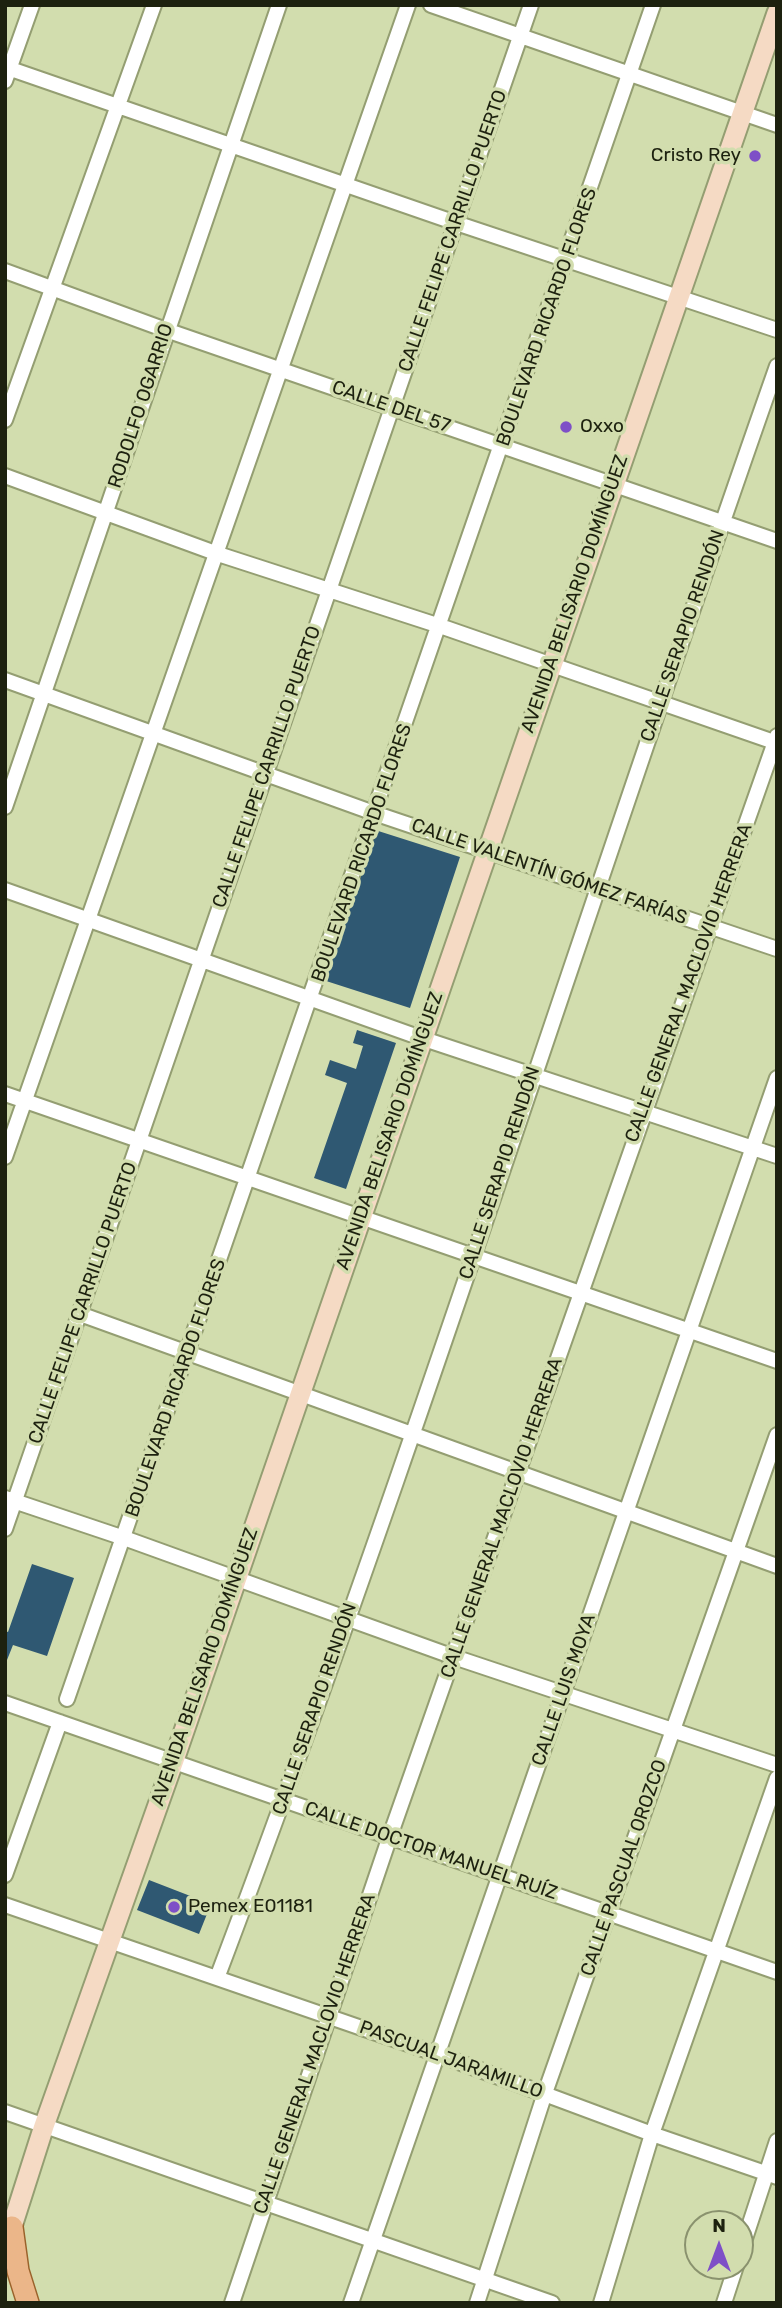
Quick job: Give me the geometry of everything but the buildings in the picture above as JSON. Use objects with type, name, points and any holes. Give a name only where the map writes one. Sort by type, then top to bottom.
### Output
[{"type":"main road","points":[[12,2227],[18,2271],[28,2303]]},
{"type":"street","points":[[32,5],[7,73],[118,106],[567,261],[777,330]]},
{"type":"street","points":[[5,420],[154,5]]},
{"type":"street","name":"RODOLFO OGARRIO","points":[[5,807],[106,515],[229,144],[279,5]]},
{"type":"street","points":[[5,1157],[27,1101],[218,554],[279,368],[408,5]]},
{"type":"street","points":[[431,5],[777,125]]},
{"type":"street","name":"CALLE FELIPE CARRILLO PUERTO","points":[[5,1529],[10,1500],[80,1314],[531,5]]},
{"type":"street","name":"BOULEVARD RICARDO FLORES","points":[[67,1699],[313,997],[653,5]]},
{"type":"street","name":"AVENIDA BELISARIO DOMÍNGUEZ","points":[[5,2248],[44,2126],[174,1760],[611,485],[777,13]]},
{"type":"street","name":"CALLE DEL 57","points":[[5,271],[166,330],[777,541]]},
{"type":"street","name":"CALLE SERAPIO RENDÓN","points":[[217,1978],[285,1799],[777,366]]},
{"type":"street","points":[[5,476],[218,554],[776,740]]},
{"type":"street","name":"CALLE VALENTÍN GÓMEZ FARÍAS","points":[[5,680],[374,813],[777,949]]},
{"type":"street","name":"CALLE GENERAL MACLOVIO HERRERA","points":[[232,2303],[328,2015],[519,1473],[580,1290],[776,740]]},
{"type":"street","points":[[5,890],[313,997],[421,1038],[777,1156]]},
{"type":"street","name":"CALLE LUIS MOYA","points":[[351,2303],[777,1078]]},
{"type":"street","points":[[5,1094],[580,1290],[777,1361]]},
{"type":"street","points":[[80,1314],[777,1566]]},
{"type":"street","name":"CALLE PASCUAL OROZCO","points":[[477,2303],[545,2093],[777,1435]]},
{"type":"street","points":[[10,1500],[124,1538],[562,1695],[777,1765]]},
{"type":"street","name":"CALLE DOCTOR MANUEL RUÍZ","points":[[5,1703],[777,1972]]},
{"type":"street","points":[[5,1875],[60,1722]]},
{"type":"street","points":[[601,2303],[652,2134],[777,1778]]},
{"type":"street","name":"PASCUAL JARAMILLO","points":[[5,1905],[328,2015],[771,2175]]},
{"type":"street","points":[[5,2112],[552,2303]]},
{"type":"street","points":[[754,2218],[771,2175],[777,2141]]},
{"type":"street","points":[[724,2303],[731,2280]]},
{"type":"place","name":"Cristo Rey","points":[[755,156]]},
{"type":"place","name":"Oxxo","points":[[566,427]]},
{"type":"place","name":"Pemex E01181","points":[[174,1907]]}]
